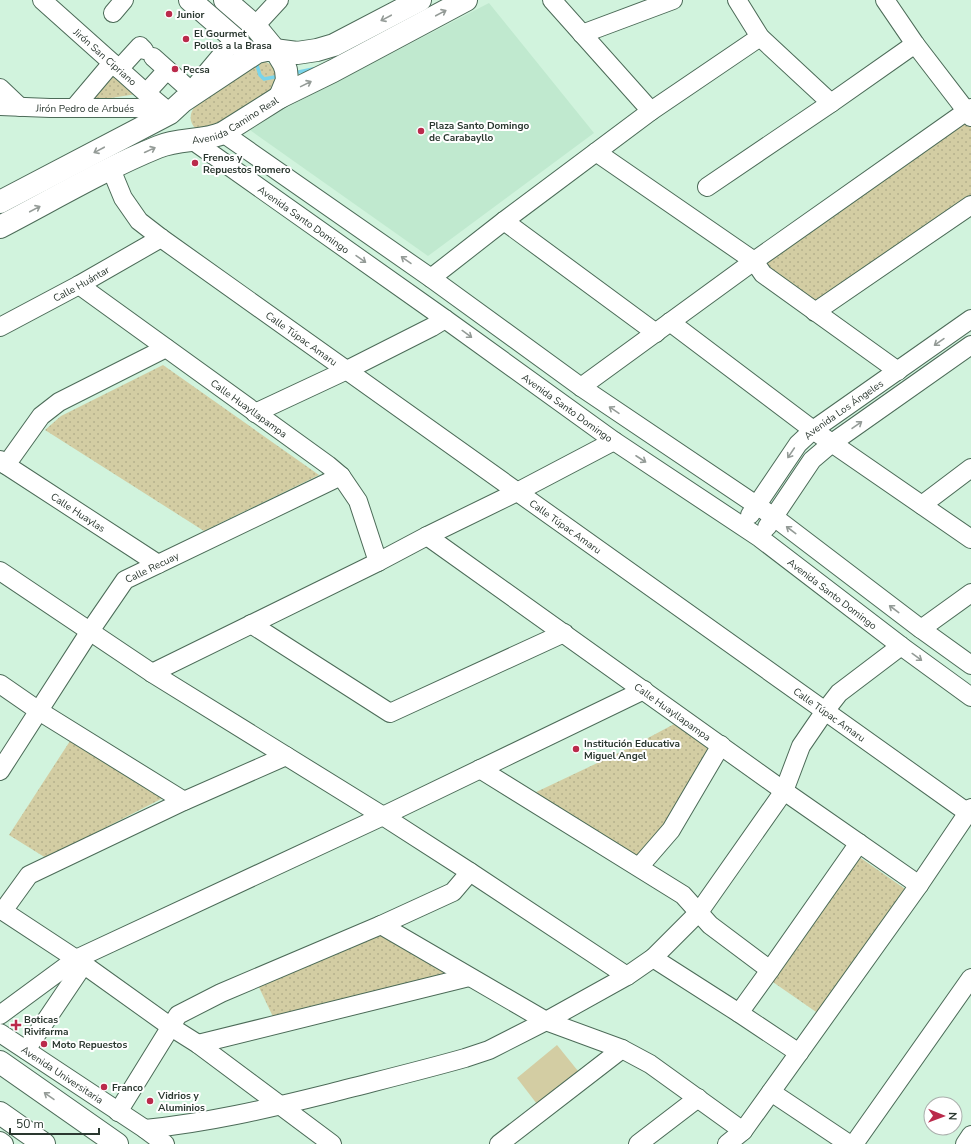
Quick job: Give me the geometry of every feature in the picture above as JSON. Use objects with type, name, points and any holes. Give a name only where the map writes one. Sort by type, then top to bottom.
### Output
[{"type":"main road","points":[[190,0],[235,39],[249,56]]},
{"type":"main road","points":[[225,0],[255,26],[281,58],[286,70],[287,80],[280,97]]},
{"type":"main road","points":[[0,202],[181,102],[257,52],[274,50],[297,53],[317,50],[334,45],[420,0]]},
{"type":"main road","name":"Avenida Camino Real","points":[[0,227],[111,169],[159,146],[170,143],[215,137],[280,97],[333,71],[466,0]]},
{"type":"main road","name":"Avenida Santo Domingo","points":[[181,102],[176,126],[192,140]]},
{"type":"main road","points":[[0,1062],[117,1144]]},
{"type":"main road","points":[[0,1113],[44,1144]]},
{"type":"street","name":"Jirón San Cipriano","points":[[42,0],[146,93],[181,102]]},
{"type":"street","points":[[255,26],[279,0]]},
{"type":"street","points":[[552,0],[651,111]]},
{"type":"street","points":[[582,34],[673,0]]},
{"type":"street","points":[[737,0],[760,37],[831,103]]},
{"type":"street","points":[[581,387],[754,261],[970,112],[915,44],[885,0]]},
{"type":"street","points":[[432,278],[504,221],[651,111],[760,37]]},
{"type":"street","points":[[74,108],[116,66],[140,46],[168,70],[181,102],[235,39]]},
{"type":"street","points":[[707,187],[915,44]]},
{"type":"street","points":[[146,93],[168,70]]},
{"type":"street","points":[[0,88],[20,107]]},
{"type":"street","name":"Jirón Pedro de Arbués","points":[[0,106],[50,108],[137,108],[181,102]]},
{"type":"street","points":[[223,133],[432,278],[581,387],[774,517],[921,629],[971,665]]},
{"type":"street","name":"Avenida Santo Domingo","points":[[192,140],[614,441],[760,538],[901,646],[971,696]]},
{"type":"street","points":[[596,152],[754,261],[763,274],[898,370]]},
{"type":"street","name":"Calle Túpac Amaru","points":[[111,169],[123,198],[138,221],[825,711],[970,812]]},
{"type":"street","points":[[815,312],[971,205]]},
{"type":"street","points":[[504,221],[971,539]]},
{"type":"street","name":"Calle Huántar","points":[[0,328],[80,285],[161,238]]},
{"type":"street","name":"Calle Huayllapampa","points":[[80,285],[341,476],[358,501],[378,562]]},
{"type":"street","points":[[255,413],[347,370],[445,319]]},
{"type":"street","name":"Avenida Los Ángeles","points":[[743,526],[798,444],[813,430],[971,319]]},
{"type":"street","name":"Avenida Los Ángeles","points":[[760,538],[812,460],[832,443],[971,345]]},
{"type":"street","points":[[3,462],[41,416],[59,402],[166,348]]},
{"type":"street","points":[[152,673],[378,562],[614,441]]},
{"type":"street","name":"Calle Huaylas","points":[[3,462],[158,564]]},
{"type":"street","points":[[922,505],[971,468]]},
{"type":"street","name":"Calle Recuay","points":[[0,772],[90,631],[125,580],[341,476]]},
{"type":"street","name":"Calle Huayllapampa","points":[[427,536],[784,791],[919,885]]},
{"type":"street","points":[[0,571],[152,673],[383,816],[627,976]]},
{"type":"street","points":[[921,629],[971,593]]},
{"type":"street","points":[[251,624],[390,713],[564,633]]},
{"type":"street","points":[[145,1129],[170,1127],[212,1120],[280,1106],[465,1058],[489,1050],[546,1021],[627,976],[653,958],[699,912],[784,791],[801,746],[839,693],[901,646]]},
{"type":"street","points":[[0,684],[39,711],[184,801]]},
{"type":"street","points":[[0,1015],[80,961],[644,690]]},
{"type":"street","points":[[639,867],[672,830],[721,745]]},
{"type":"street","points":[[286,756],[184,801],[29,875],[2,910],[80,961],[171,1027],[198,1044],[332,1144]]},
{"type":"street","points":[[480,769],[683,894],[710,925],[770,970]]},
{"type":"street","points":[[727,1144],[743,1131],[970,812]]},
{"type":"street","points":[[739,1013],[859,843]]},
{"type":"street","points":[[118,1112],[178,1016],[221,993],[381,925],[453,892],[470,872]]},
{"type":"street","points":[[381,925],[546,1021],[622,1049],[650,1064],[743,1131]]},
{"type":"street","points":[[653,958],[798,1053]]},
{"type":"street","points":[[26,1050],[80,961]]},
{"type":"street","points":[[198,1044],[469,976]]},
{"type":"street","points":[[854,1144],[971,978]]},
{"type":"street","name":"Avenida Universitaria","points":[[0,1033],[145,1129],[165,1144]]},
{"type":"street","points":[[499,1144],[622,1049]]},
{"type":"street","points":[[771,1092],[849,1144]]},
{"type":"street","points":[[638,1144],[698,1098]]},
{"type":"street","points":[[965,1144],[971,1135]]},
{"type":"street","points":[[0,1141],[4,1144]]},
{"type":"shaded area","name":"Plaza Santo Domingo de Carabayllo","points":[[489,3],[594,133],[428,256],[247,128]]},
{"type":"shaded area","points":[[260,61],[270,64],[275,71],[276,80],[271,89],[215,129],[196,129],[191,121],[192,112],[195,106]]},
{"type":"shaded area","points":[[114,72],[137,94],[91,101]]},
{"type":"shaded area","points":[[970,118],[971,198],[815,306],[763,263]]},
{"type":"shaded area","points":[[163,365],[319,475],[204,531],[45,430],[61,416]]},
{"type":"shaded area","points":[[678,722],[713,747],[667,827],[639,860],[532,794],[631,747]]},
{"type":"shaded area","points":[[70,741],[163,798],[46,858],[9,835]]},
{"type":"shaded area","points":[[855,854],[908,891],[819,1014],[770,980]]},
{"type":"shaded area","points":[[379,930],[457,975],[275,1021],[256,981]]},
{"type":"shaded area","points":[[557,1045],[578,1071],[537,1104],[517,1078]]},
{"type":"waterway","points":[[256,62],[260,75],[264,79],[280,76]]},
{"type":"waterway","points":[[294,73],[313,69]]},
{"type":"place","name":"Junior","points":[[169,14]]},
{"type":"place","name":"El Gourmet Pollos a la Brasa","points":[[186,39]]},
{"type":"place","name":"Pecsa","points":[[175,69]]},
{"type":"place","name":"Plaza Santo Domingo de Carabayllo","points":[[421,131]]},
{"type":"place","name":"Frenos y Repuestos Romero","points":[[195,163]]},
{"type":"place","name":"Institución Educativa Miguel Angel","points":[[576,749]]},
{"type":"place","name":"Boticas Rivifarma","points":[[16,1025]]},
{"type":"place","name":"Moto Repuestos","points":[[44,1044]]},
{"type":"place","name":"Franco","points":[[104,1087]]},
{"type":"place","name":"Vidrios y Aluminios","points":[[150,1101]]}]
